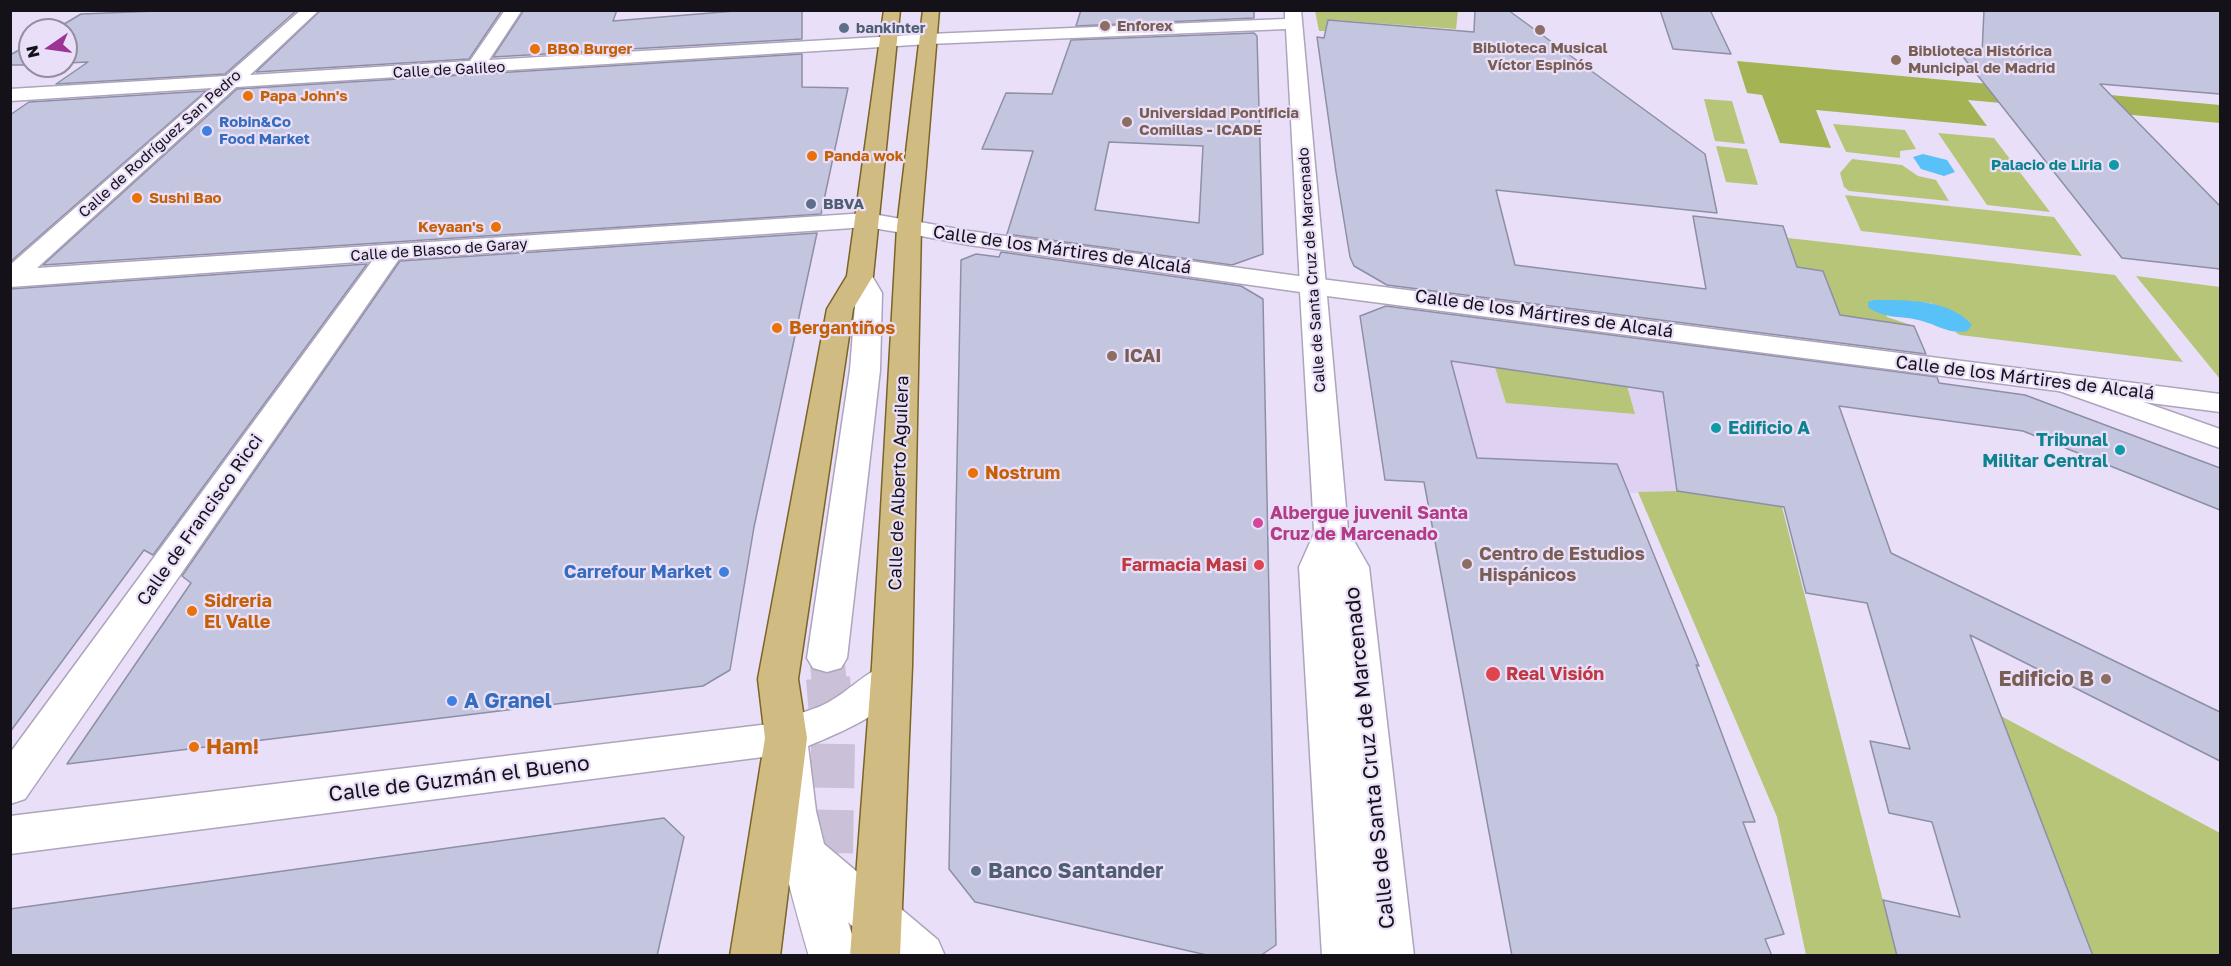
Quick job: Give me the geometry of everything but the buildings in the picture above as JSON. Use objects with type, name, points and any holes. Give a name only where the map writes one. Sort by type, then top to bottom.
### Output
[{"type":"main road","points":[[755,956],[786,738],[778,679],[840,309],[860,276],[892,10]]},
{"type":"main road","name":"Calle de Alberto Aguilera","points":[[876,937],[891,678],[909,227],[931,10]]},
{"type":"street","name":"Calle de Rodríguez San Pedro","points":[[11,278],[311,10]]},
{"type":"street","points":[[475,68],[514,10]]},
{"type":"street","name":"Calle de Galileo","points":[[10,95],[1293,17]]},
{"type":"street","name":"Calle de Santa Cruz de Marcenado","points":[[1293,17],[1331,530],[1351,567],[1389,956]]},
{"type":"street","name":"Calle de los Mártires de Alcalá","points":[[867,220],[952,236],[1313,286],[2220,403]]},
{"type":"street","name":"Calle de Blasco de Garay","points":[[11,278],[867,220]]},
{"type":"street","name":"Calle de Francisco Ricci","points":[[10,787],[390,254]]},
{"type":"street","points":[[827,658],[865,370],[868,293],[860,276]]},
{"type":"street","points":[[2061,382],[2220,440]]},
{"type":"street","name":"Calle de Santa Cruz de Marcenado","points":[[1331,530],[1317,567],[1347,956]]},
{"type":"street","name":"Calle de Guzmán el Bueno","points":[[10,835],[786,738],[841,715],[891,678]]},
{"type":"street","points":[[786,738],[794,811],[803,854],[834,956]]},
{"type":"street","points":[[803,854],[876,937],[921,956]]},
{"type":"shaded area","name":"Edificio A","points":[[1379,309],[1748,358],[1782,507],[1676,491],[1628,493],[1385,480],[1360,316]]},
{"type":"green space","points":[[1315,11],[1458,11],[1456,29],[1328,20],[1325,31],[1319,31]]},
{"type":"green space","points":[[1737,61],[2220,105],[2220,123],[1968,100],[1987,126],[1816,110],[1831,148],[1780,143],[1762,95],[1747,93]]},
{"type":"green space","points":[[1704,99],[1732,101],[1745,144],[1715,141]]},
{"type":"green space","points":[[1833,124],[1905,130],[1916,149],[1900,151],[1900,158],[1846,152]]},
{"type":"green space","points":[[1938,133],[1994,138],[2050,212],[1987,205]]},
{"type":"green space","points":[[1716,146],[1747,149],[1758,185],[1726,182]]},
{"type":"green space","points":[[1852,159],[1902,165],[1918,176],[1936,180],[1949,201],[1849,191],[1844,187],[1840,173]]},
{"type":"green space","points":[[1845,195],[2054,217],[2082,256],[1861,231]]},
{"type":"green space","points":[[1788,238],[2115,275],[2183,362],[1960,335],[1955,332],[1962,332],[1957,314],[1930,303],[1882,300],[1887,317],[1914,326],[1840,315],[1823,271],[1797,267]]},
{"type":"green space","points":[[2136,276],[2220,287],[2220,379]]},
{"type":"green space","points":[[1495,367],[1627,386],[1635,414],[1506,403]]},
{"type":"green space","points":[[1676,491],[1782,507],[1897,955],[1806,955],[1777,817],[1638,492]]},
{"type":"green space","points":[[2001,716],[2220,833],[2220,955],[2093,955]]},
{"type":"water","points":[[1923,154],[1947,160],[1955,172],[1944,176],[1921,169],[1913,157]]},
{"type":"water","points":[[1875,300],[1913,301],[1940,306],[1963,316],[1972,325],[1967,331],[1955,332],[1915,319],[1888,316],[1868,307],[1868,302]]},
{"type":"tunnel","points":[[827,658],[829,680]]},
{"type":"tunnel","points":[[828,678],[833,743],[831,853],[841,892]]},
{"type":"place","name":"Enforex","points":[[1105,26]]},
{"type":"place","name":"bankinter","points":[[844,28]]},
{"type":"place","name":"Biblioteca Musical Víctor Espinós","points":[[1540,30]]},
{"type":"place","name":"BBQ Burger","points":[[535,49]]},
{"type":"place","name":"Biblioteca Histórica Municipal de Madrid","points":[[1896,60]]},
{"type":"place","name":"Papa John's","points":[[248,96]]},
{"type":"place","name":"Universidad Pontificia Comillas - ICADE","points":[[1127,122]]},
{"type":"place","name":"Robin&Co Food Market","points":[[207,131]]},
{"type":"place","name":"Panda wok","points":[[812,156]]},
{"type":"place","name":"Palacio de Liria","points":[[2114,165]]},
{"type":"place","name":"Sushi Bao","points":[[137,198]]},
{"type":"place","name":"BBVA","points":[[811,204]]},
{"type":"place","name":"Keyaan's","points":[[496,227]]},
{"type":"place","name":"Bergantiños","points":[[777,328]]},
{"type":"place","name":"ICAI","points":[[1112,356]]},
{"type":"place","name":"Edificio A","points":[[1716,428]]},
{"type":"place","name":"Tribunal Militar Central","points":[[2120,450]]},
{"type":"place","name":"Nostrum","points":[[973,473]]},
{"type":"place","name":"Albergue juvenil Santa Cruz de Marcenado","points":[[1258,523]]},
{"type":"place","name":"Centro de Estudios Hispánicos","points":[[1467,564]]},
{"type":"place","name":"Farmacia Masi","points":[[1259,565]]},
{"type":"place","name":"Carrefour Market","points":[[724,572]]},
{"type":"place","name":"Sidreria El Valle","points":[[192,611]]},
{"type":"place","name":"Real Visión","points":[[1493,674]]},
{"type":"place","name":"Edificio B","points":[[2106,679]]},
{"type":"place","name":"A Granel","points":[[452,701]]},
{"type":"place","name":"Ham!","points":[[194,747]]},
{"type":"place","name":"Banco Santander","points":[[976,871]]}]
